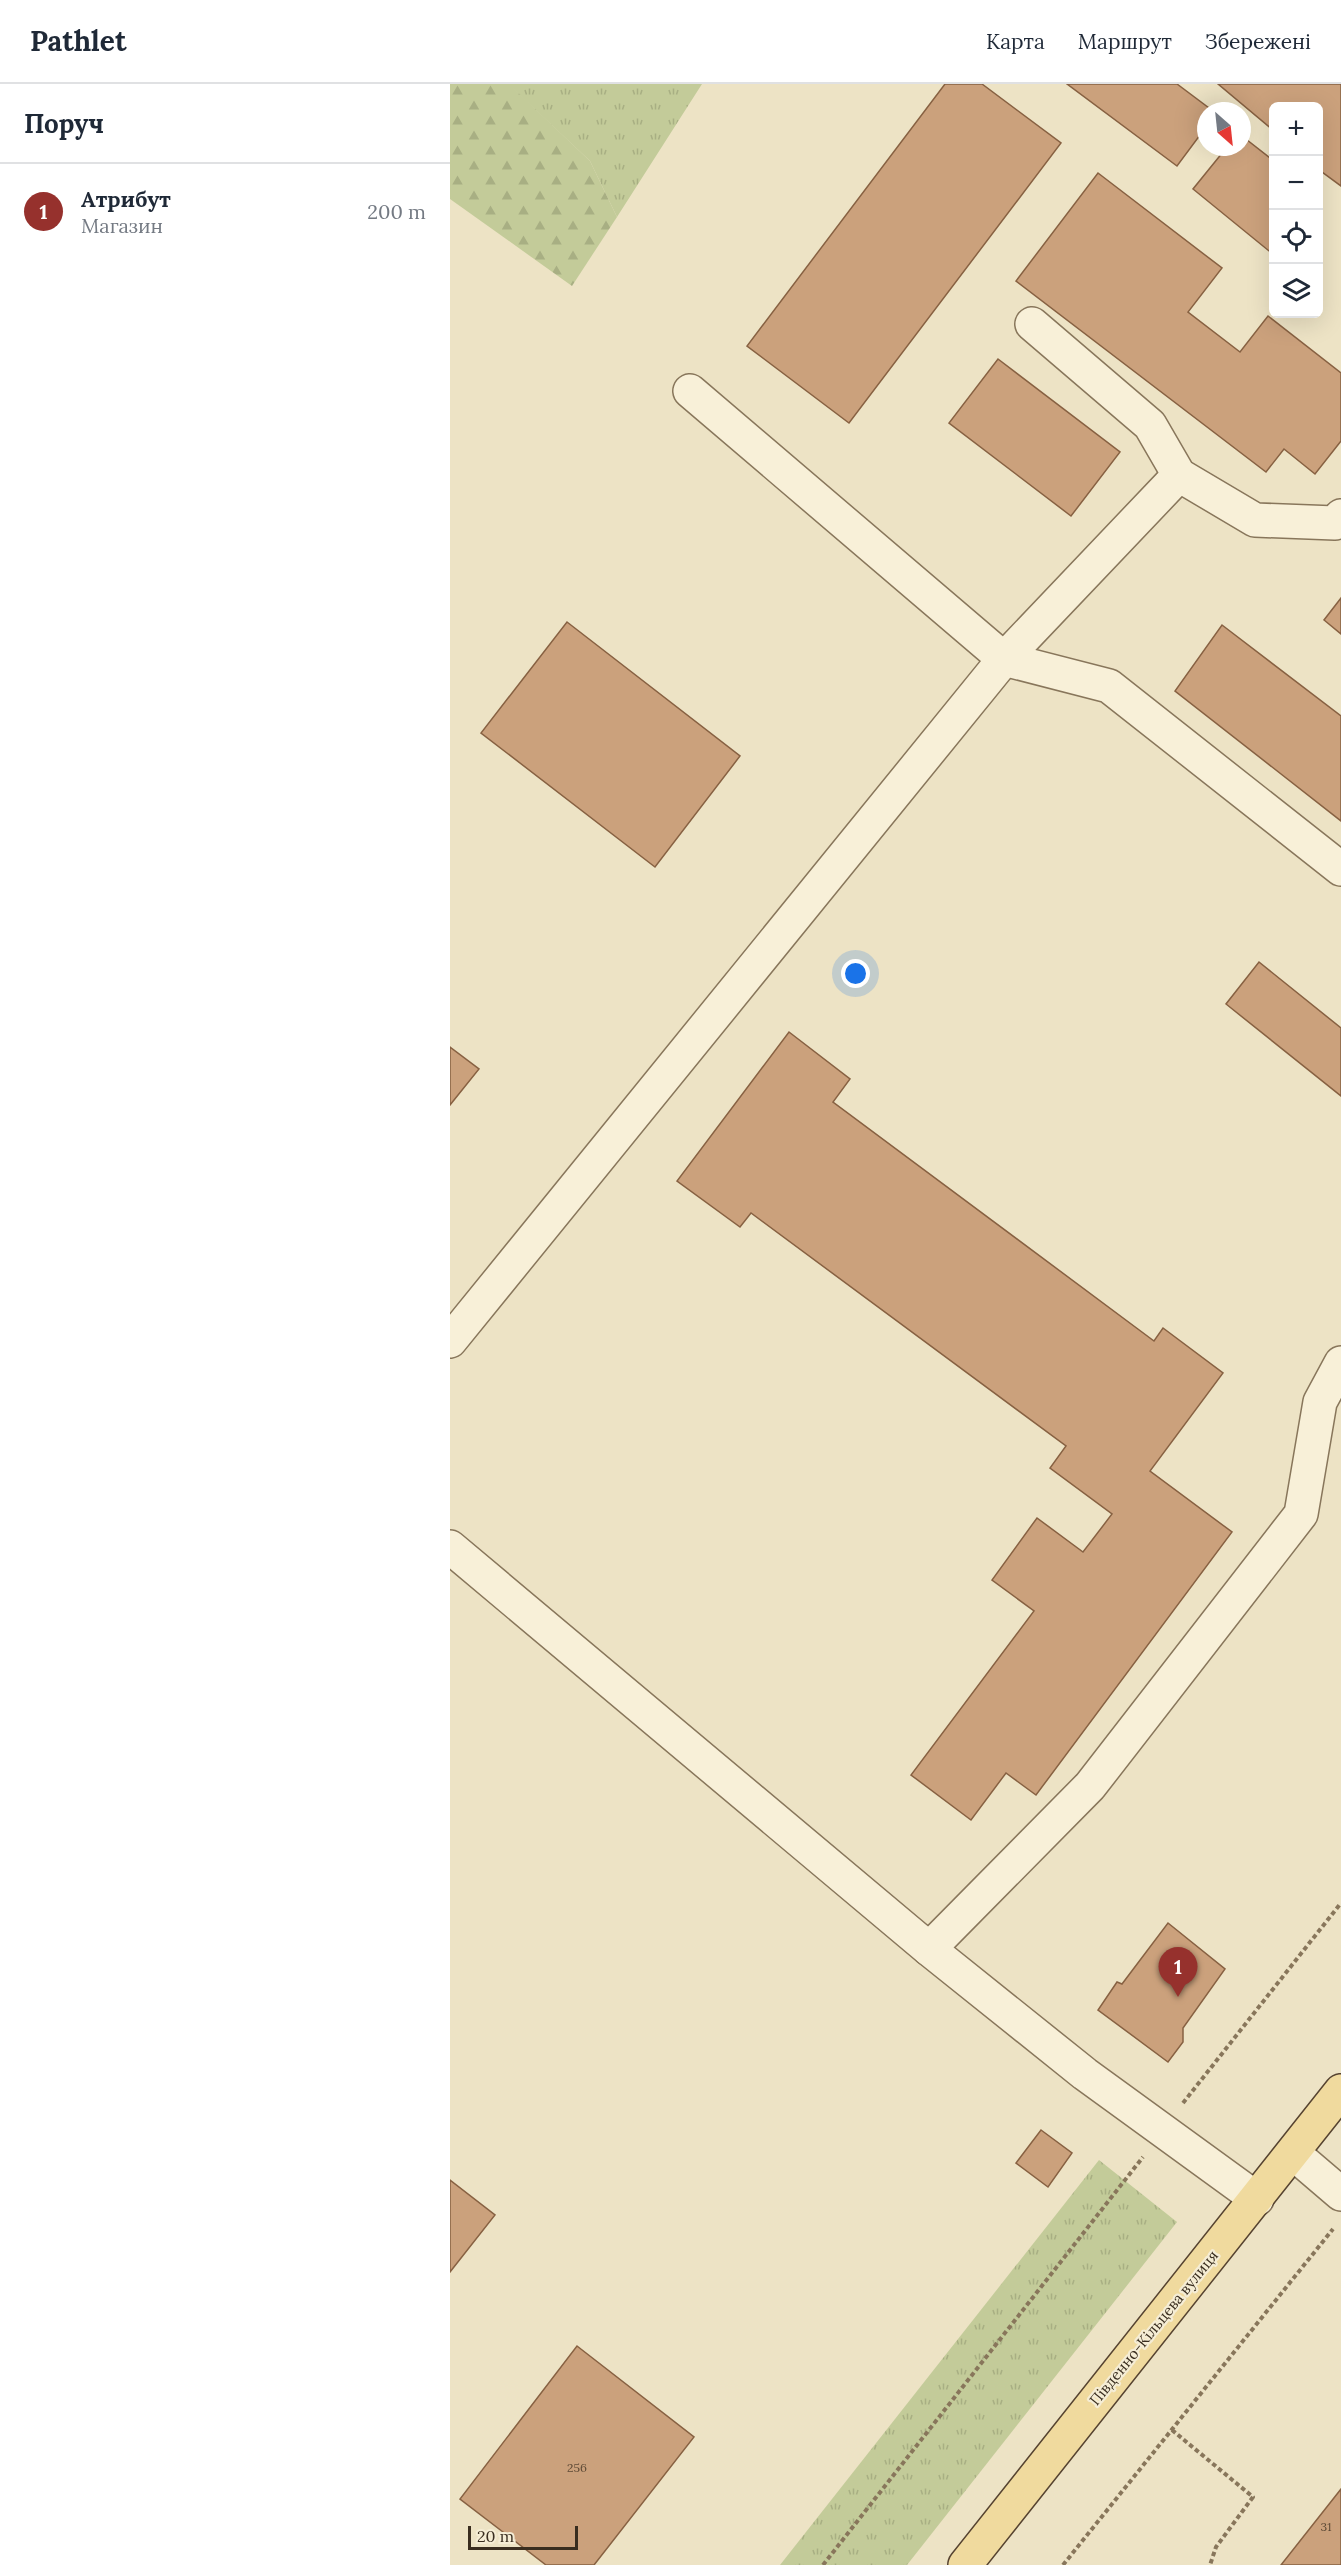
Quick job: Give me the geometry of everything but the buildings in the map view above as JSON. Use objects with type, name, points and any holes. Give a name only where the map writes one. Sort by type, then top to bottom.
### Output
[{"type":"main road","name":"Південно-Кільцева вулиця","points":[[965,2565],[1341,2091]]},
{"type":"lane","points":[[1032,324],[1150,425],[1179,474],[1255,520],[1335,524],[1341,516]]},
{"type":"lane","points":[[690,391],[1004,659],[1109,686],[1341,869]]},
{"type":"lane","points":[[450,1341],[1004,659],[1179,474]]},
{"type":"lane","points":[[929,1949],[1090,1786],[1301,1514],[1320,1402],[1341,1363]]},
{"type":"lane","points":[[450,1547],[929,1949],[1085,2074],[1257,2199]]},
{"type":"lane","points":[[1293,2153],[1341,2194]]},
{"type":"path","points":[[823,2565],[1116,2194],[1162,2129],[1341,1904]]},
{"type":"path","points":[[1064,2565],[1334,2228]]},
{"type":"path","points":[[1172,2430],[1253,2497],[1216,2547],[1210,2565]]},
{"type":"green space","points":[[450,84],[509,84],[590,161],[617,217],[572,286],[450,199]]},
{"type":"green space","points":[[508,84],[702,84],[617,217],[590,161]]},
{"type":"green space","points":[[1099,2160],[1177,2222],[907,2565],[780,2565]]},
{"type":"place","name":"Атрибут","points":[[1178,1997]]}]
